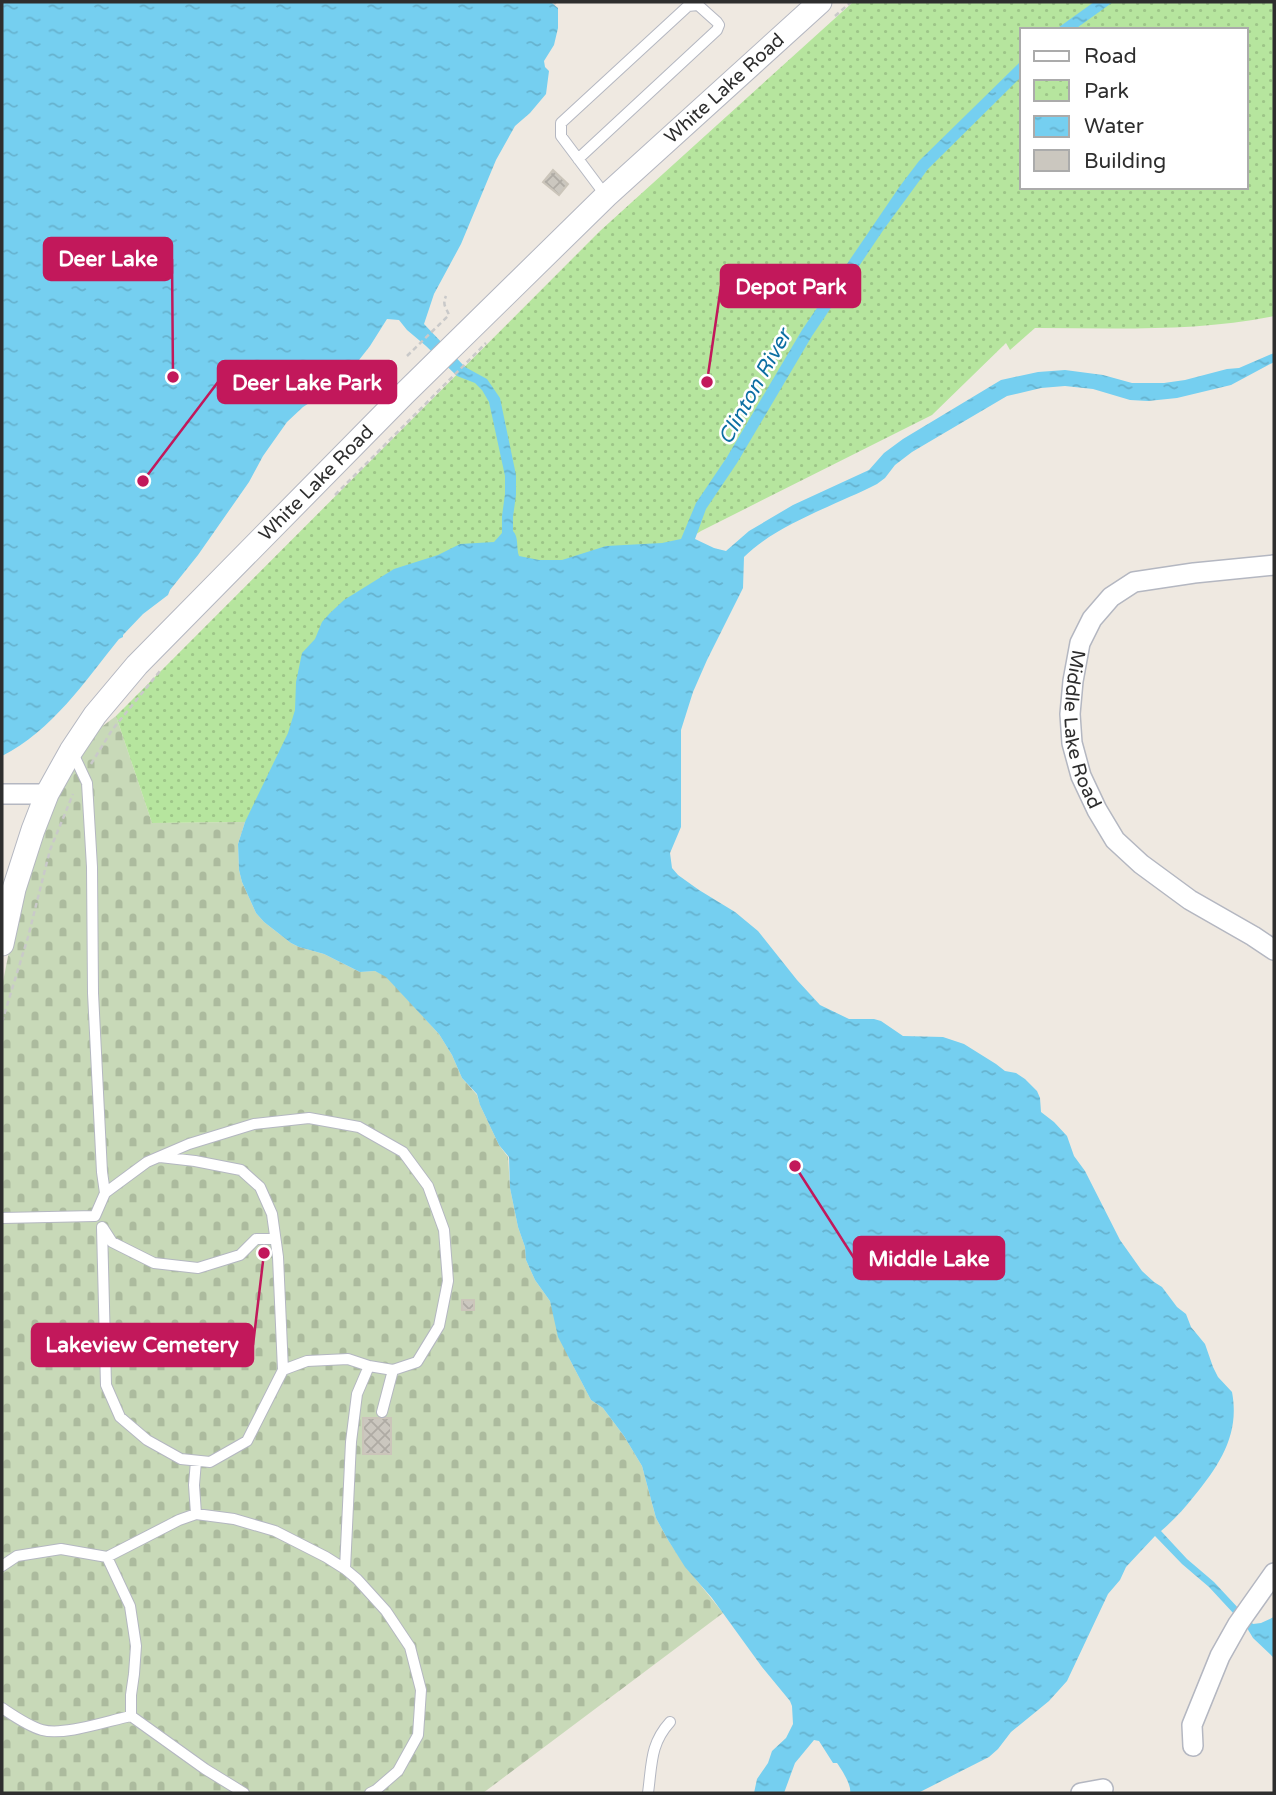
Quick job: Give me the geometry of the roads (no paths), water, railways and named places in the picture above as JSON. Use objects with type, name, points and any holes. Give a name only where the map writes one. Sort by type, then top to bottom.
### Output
[{"type":"street","name":"White Lake Road","points":[[2,944],[15,889],[47,794],[71,751],[96,715],[137,665],[446,363],[606,196],[820,2]]},
{"type":"street","name":"Middle Lake Road","points":[[1274,565],[1134,582],[1111,597],[1092,619],[1080,643],[1070,713],[1072,743],[1081,776],[1115,840],[1141,864],[1190,900],[1274,950]]},
{"type":"street","points":[[2,794],[47,794]]},
{"type":"street","points":[[1192,1746],[1192,1725],[1220,1656],[1274,1573]]},
{"type":"street","points":[[1082,1793],[1103,1789]]},
{"type":"lane","points":[[578,159],[717,30],[717,22],[698,5],[688,6],[561,123],[561,136],[578,159],[606,196]]},
{"type":"lane","points":[[71,751],[87,783],[92,867],[93,993],[105,1193]]},
{"type":"lane","points":[[95,1216],[105,1193],[147,1162],[189,1144],[254,1124],[309,1118],[359,1127],[403,1152],[428,1186],[443,1230],[448,1281],[439,1326],[417,1362],[393,1370],[348,1359],[307,1361],[282,1370]]},
{"type":"lane","points":[[102,1227],[106,1385],[120,1417],[147,1440],[181,1459],[210,1462],[247,1441],[282,1370],[278,1257],[272,1214],[260,1187],[241,1170],[159,1157]]},
{"type":"lane","points":[[2,1218],[95,1216]]},
{"type":"lane","points":[[95,1216],[112,1242],[154,1263],[198,1268],[240,1255],[256,1240],[275,1240]]},
{"type":"lane","points":[[345,1569],[351,1441],[357,1394],[369,1366]]},
{"type":"lane","points":[[382,1412],[393,1370]]},
{"type":"lane","points":[[196,1461],[196,1514]]},
{"type":"lane","points":[[2,1566],[17,1556],[61,1549],[107,1557],[196,1514],[234,1519],[275,1531],[326,1557],[345,1569],[386,1611],[410,1647],[421,1690],[418,1735],[398,1770],[370,1793]]},
{"type":"lane","points":[[107,1557],[130,1606],[136,1646],[131,1716]]},
{"type":"lane","points":[[2,1709],[43,1730],[77,1730],[131,1716]]},
{"type":"lane","points":[[131,1716],[205,1769],[244,1793]]},
{"type":"lane","points":[[648,1793],[654,1747],[660,1733],[670,1722]]},
{"type":"water","points":[[2,2],[552,2],[558,8],[558,28],[554,45],[544,61],[549,71],[546,94],[515,126],[496,160],[461,244],[434,294],[424,324],[465,367],[487,379],[500,398],[516,475],[513,531],[519,556],[539,560],[562,560],[606,546],[662,543],[681,539],[696,503],[727,457],[802,330],[900,186],[919,161],[1020,62],[1020,78],[928,169],[884,229],[812,336],[737,463],[706,509],[695,539],[726,551],[749,531],[793,505],[869,470],[884,453],[903,439],[1001,380],[1038,372],[1065,370],[1103,375],[1132,383],[1164,383],[1239,368],[1274,353],[1274,362],[1231,385],[1177,398],[1130,400],[1093,389],[1065,386],[1041,388],[1007,396],[912,452],[877,484],[790,525],[758,545],[744,557],[743,588],[693,692],[681,730],[681,827],[670,853],[672,868],[678,875],[735,912],[758,931],[820,1005],[849,1019],[881,1021],[903,1036],[943,1037],[964,1044],[1005,1071],[1016,1073],[1037,1091],[1041,1112],[1067,1136],[1074,1156],[1085,1171],[1120,1240],[1142,1271],[1162,1287],[1186,1314],[1191,1327],[1205,1344],[1218,1377],[1232,1392],[1233,1421],[1220,1460],[1191,1500],[1161,1531],[1253,1624],[1274,1617],[1274,1658],[1209,1587],[1155,1536],[1126,1567],[1120,1580],[1108,1594],[1067,1681],[1049,1701],[1011,1732],[989,1757],[918,1793],[850,1793],[848,1782],[837,1763],[833,1763],[819,1741],[814,1740],[795,1763],[784,1793],[754,1793],[757,1779],[768,1763],[772,1751],[786,1738],[793,1724],[792,1706],[712,1598],[685,1567],[656,1518],[642,1466],[603,1408],[591,1400],[558,1337],[550,1301],[535,1280],[526,1260],[510,1188],[509,1157],[499,1145],[477,1094],[462,1078],[439,1034],[386,977],[375,971],[360,972],[324,954],[291,943],[256,913],[239,870],[238,844],[245,822],[288,733],[295,710],[296,682],[302,653],[315,639],[322,622],[344,600],[394,569],[438,555],[460,544],[494,542],[502,533],[505,476],[489,402],[475,383],[457,376],[399,320],[387,319],[348,374],[287,422],[249,482],[168,595],[143,614],[119,639],[52,719],[20,746],[2,756]]},
{"type":"water","points":[[1094,2],[1113,2],[1077,28],[1058,28]]},
{"type":"place","name":"Deer Lake","points":[[173,377]]},
{"type":"place","name":"Depot Park","points":[[707,382]]},
{"type":"place","name":"Deer Lake Park","points":[[143,481]]},
{"type":"place","name":"Middle Lake","points":[[795,1166]]},
{"type":"place","name":"Lakeview Cemetery","points":[[264,1253]]},
{"type":"water label","name":"Clinton River","points":[[755,387]]}]
